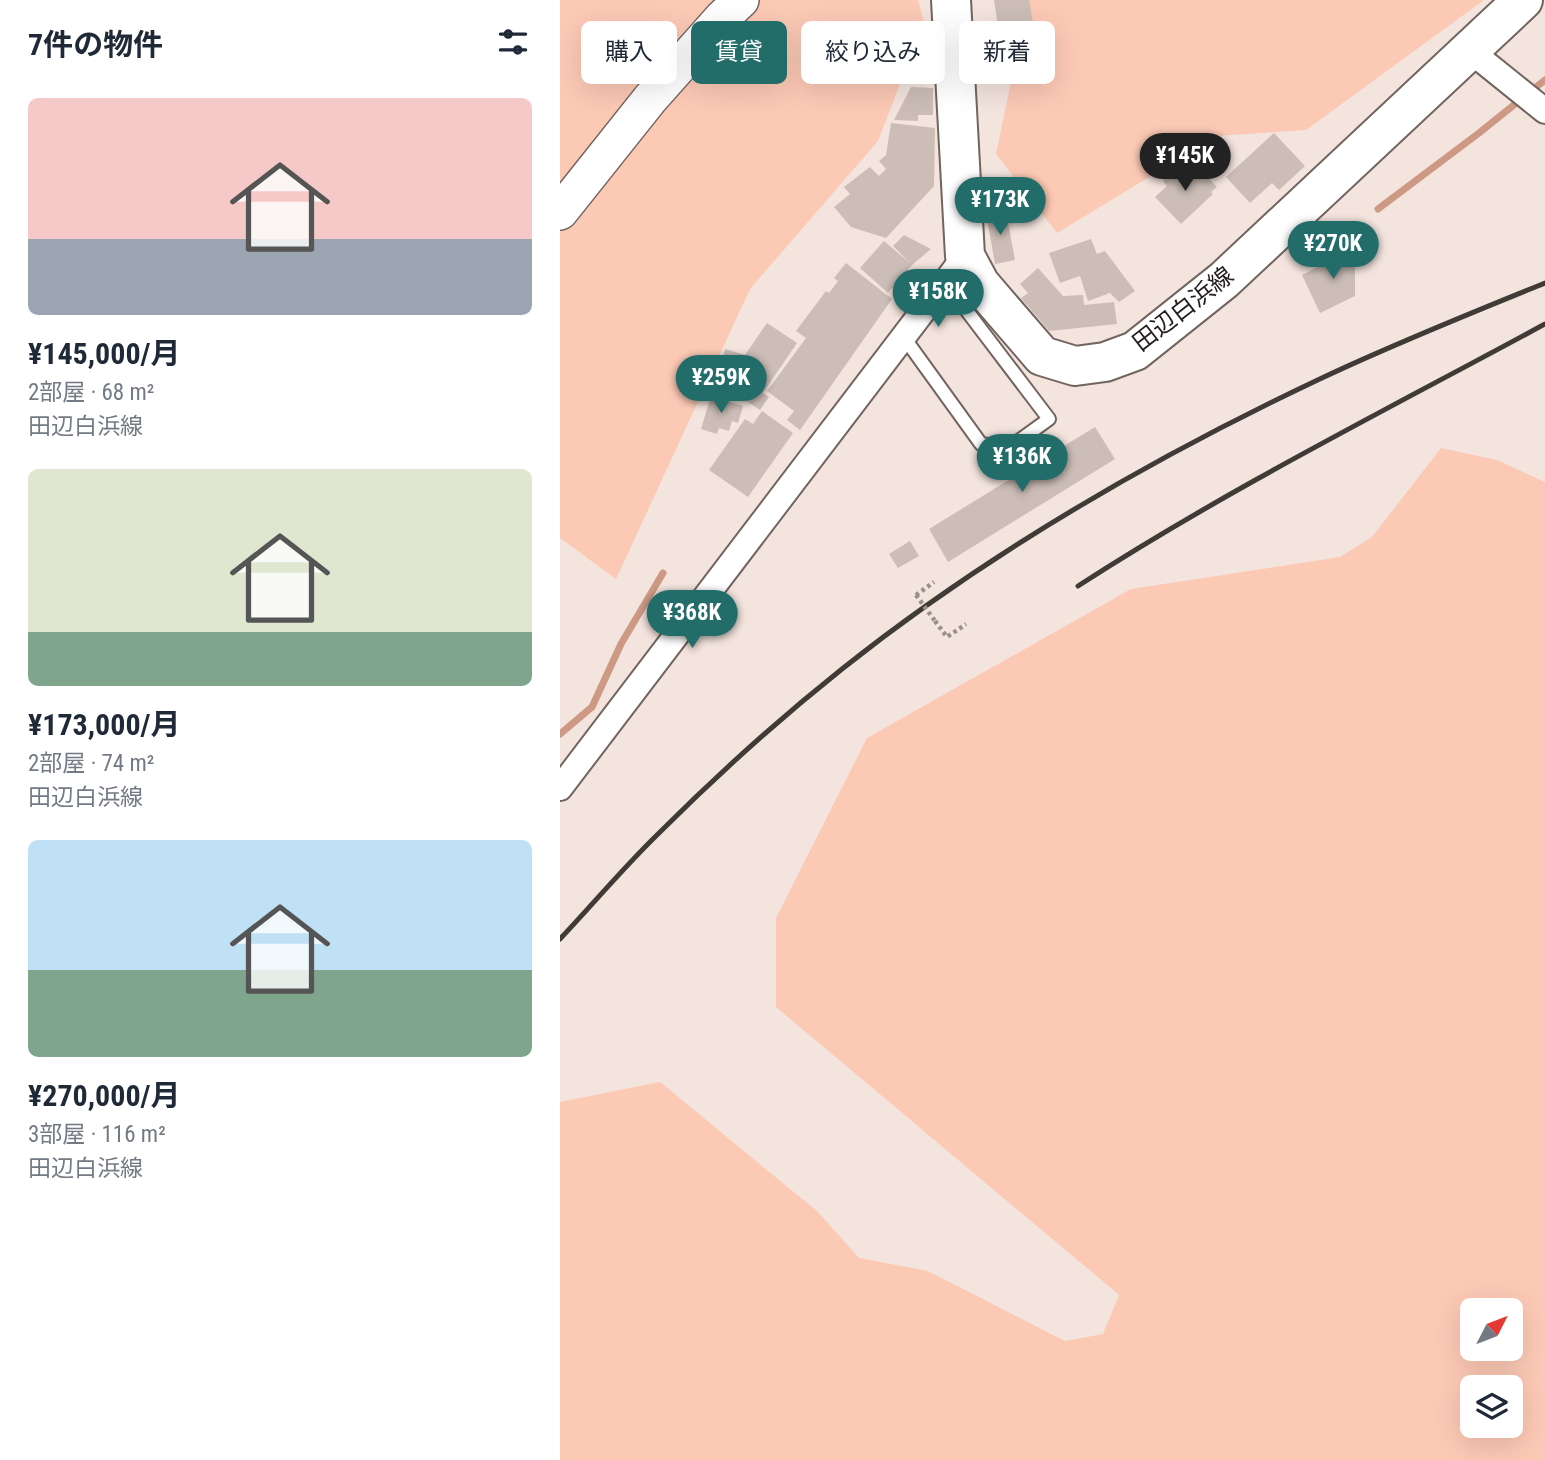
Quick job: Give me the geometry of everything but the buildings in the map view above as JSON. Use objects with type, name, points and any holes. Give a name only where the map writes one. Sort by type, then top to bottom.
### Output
[{"type":"main road","points":[[560,212],[650,99],[741,0]]},
{"type":"main road","name":"田辺白浜線","points":[[951,0],[955,269],[980,284],[1042,356],[1075,366],[1105,362],[1135,351],[1224,280],[1523,0]]},
{"type":"street","points":[[1468,49],[1532,100]]},
{"type":"street","points":[[560,788],[955,269]]},
{"type":"lane","points":[[903,336],[981,444],[1009,448],[1049,419],[955,269]]},
{"type":"path","points":[[934,582],[916,595],[947,637],[966,624]]},
{"type":"shaded area","points":[[560,0],[918,0],[924,21],[801,21],[801,84],[900,84],[878,141],[750,289],[616,579],[560,538]]},
{"type":"shaded area","points":[[1028,0],[1484,0],[1306,130],[1217,136],[1057,233],[996,154],[1011,84],[1055,84],[1055,21],[1024,21]]},
{"type":"shaded area","points":[[1441,448],[1497,460],[1545,482],[1545,1460],[560,1460],[560,1102],[660,1082],[818,1212],[859,1258],[928,1271],[1065,1341],[1103,1334],[1119,1295],[776,1007],[776,918],[867,738],[1131,589],[1340,557],[1372,537]]},
{"type":"waterway","points":[[1378,209],[1545,80]]},
{"type":"waterway","points":[[560,734],[592,707],[621,644],[663,573]]},
{"type":"railway","points":[[560,939],[645,847],[748,749],[842,669],[955,585],[1074,509],[1198,440],[1351,364],[1545,283]]},
{"type":"railway","points":[[1078,586],[1250,483],[1545,324]]}]
